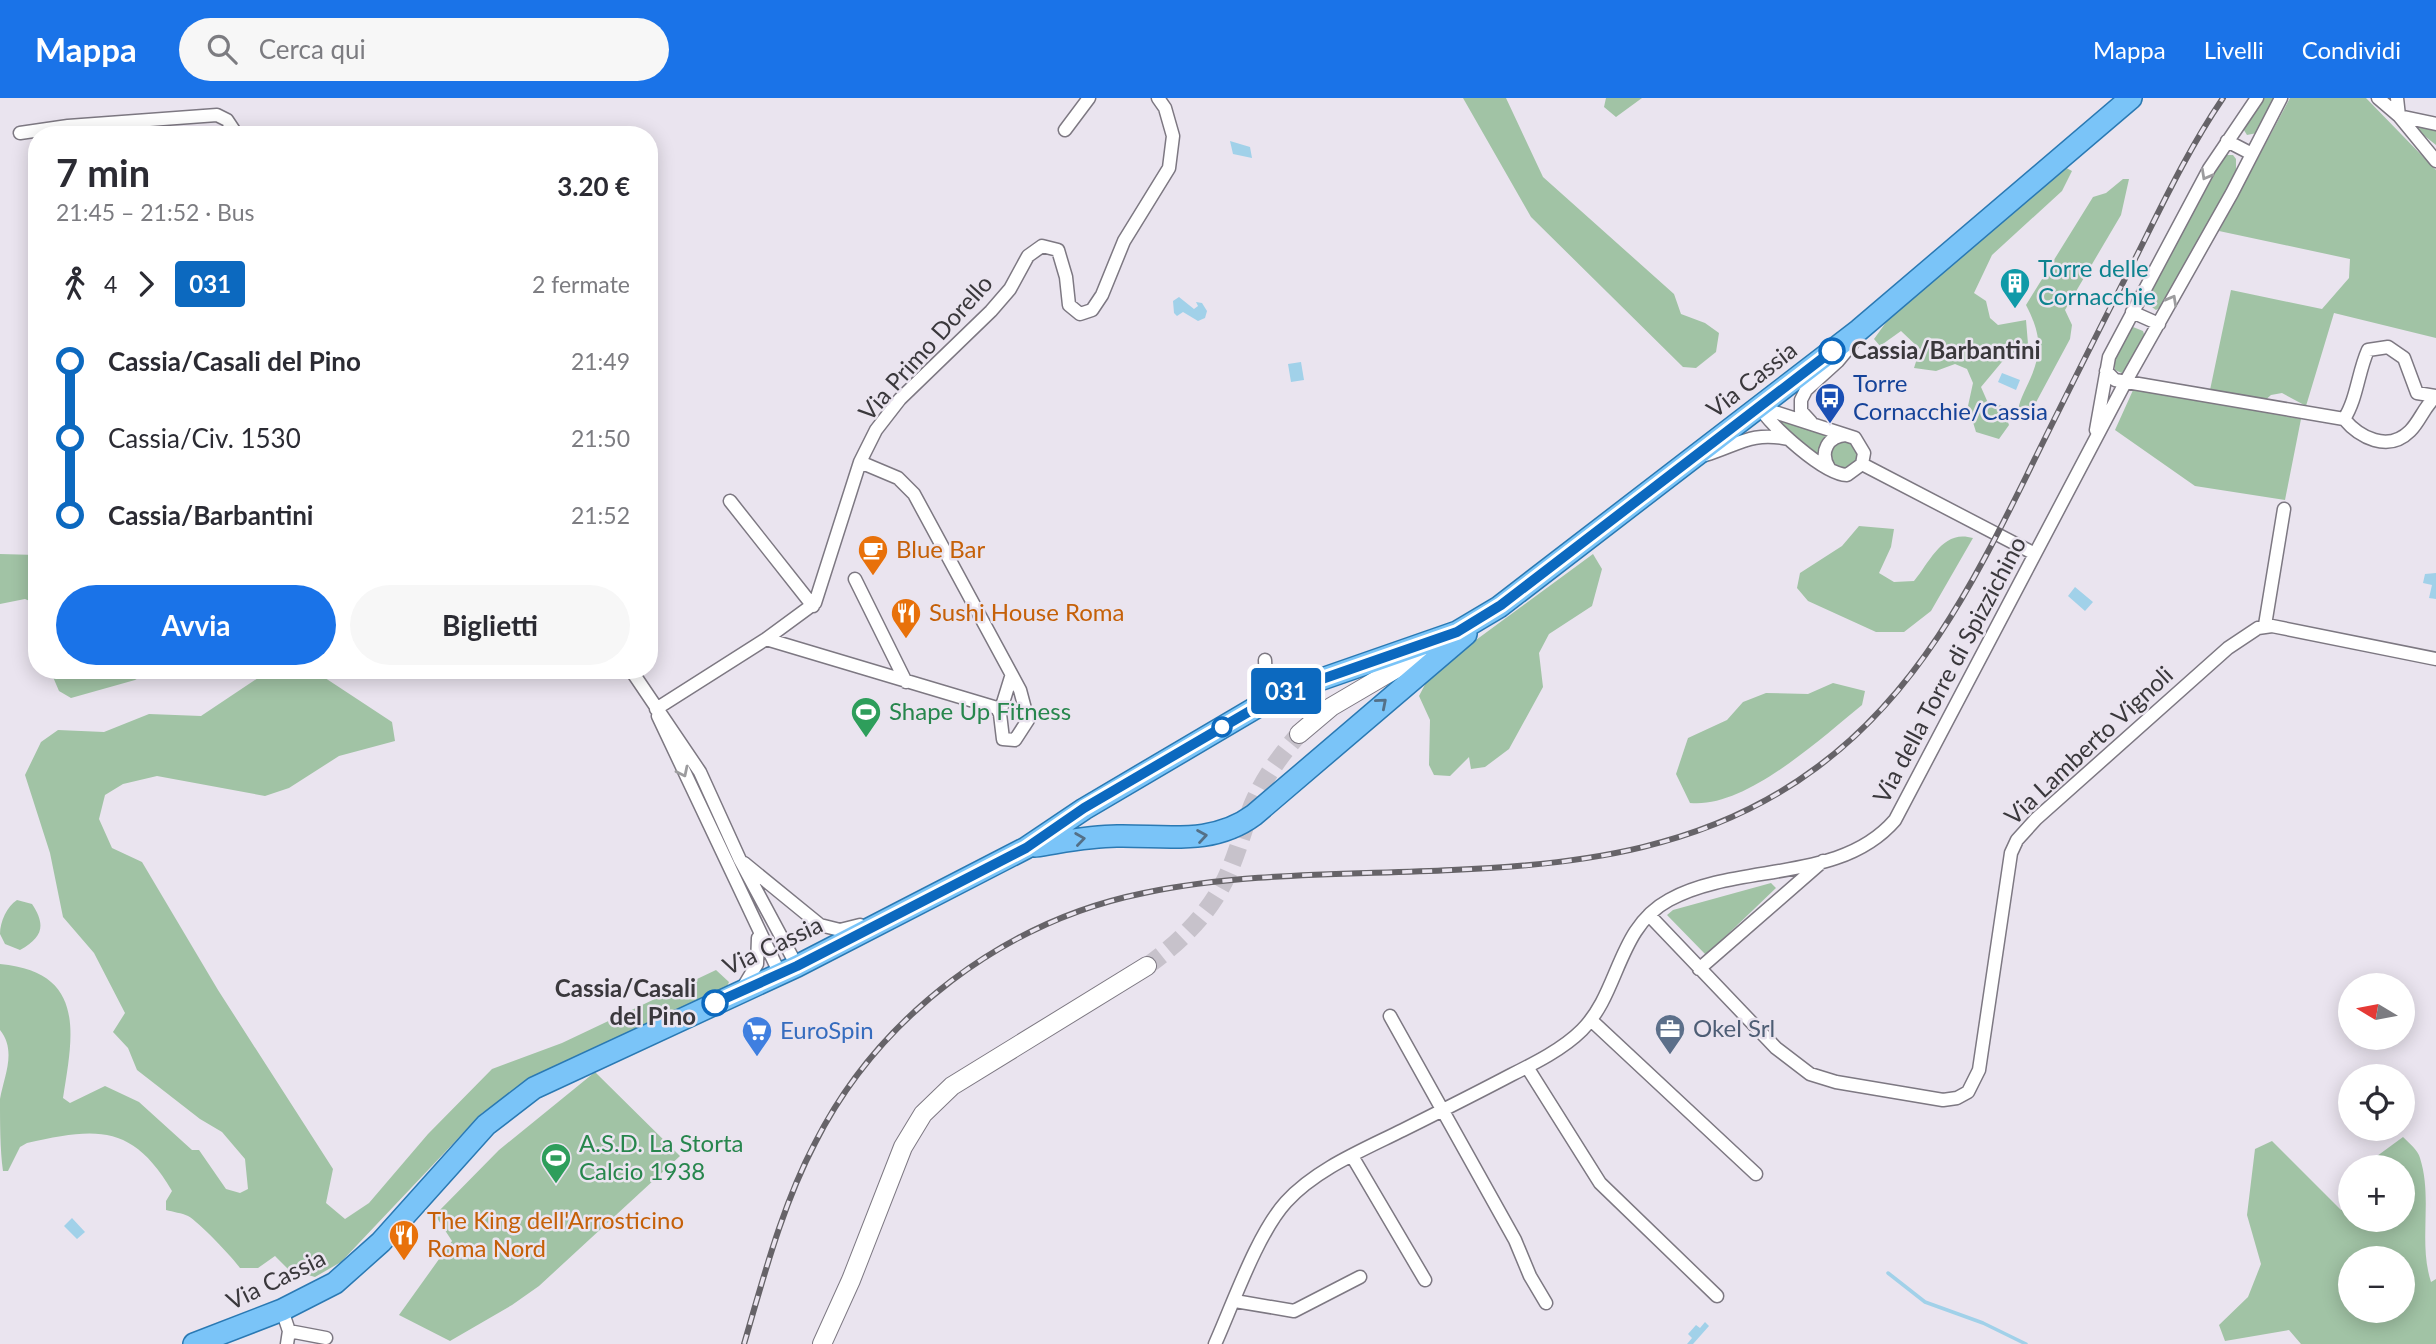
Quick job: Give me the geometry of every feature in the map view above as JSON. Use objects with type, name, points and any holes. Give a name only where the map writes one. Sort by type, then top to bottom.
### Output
[{"type":"main road","name":"Via Cassia","points":[[194,1344],[282,1310],[335,1283],[358,1265],[477,1134],[512,1101],[568,1071],[788,970],[1026,848],[1084,808],[1279,694],[1457,632],[1499,607],[1859,330],[2131,98]]},
{"type":"main road","points":[[1026,848],[1099,836],[1198,837],[1236,827],[1254,815],[1499,607]]},
{"type":"main road","points":[[1299,734],[1331,707],[1413,661],[1457,632]]},
{"type":"main road","points":[[822,1344],[851,1280],[903,1147],[923,1114],[960,1081],[1147,966]]},
{"type":"street","points":[[1065,130],[1089,98]]},
{"type":"street","name":"Via Primo Dorello","points":[[813,606],[823,586],[860,462],[886,415],[991,311],[1010,289],[1028,256],[1042,246],[1058,250],[1066,277],[1069,305],[1080,314],[1092,310],[1102,295],[1124,241],[1170,169],[1173,136],[1165,108],[1158,98]]},
{"type":"street","name":"Via della Torre di Spizzichino","points":[[2094,444],[2109,357],[2227,141],[2257,98]]},
{"type":"street","name":"Via della Torre di Spizzichino","points":[[1215,1344],[1268,1230],[1284,1204],[1306,1185],[1352,1156],[1527,1067],[1570,1040],[1591,1020],[1626,947],[1648,915],[1686,892],[1823,860],[1867,845],[1895,820],[2126,381],[2281,98]]},
{"type":"street","points":[[2378,98],[2399,116],[2436,161]]},
{"type":"street","points":[[2397,98],[2399,116]]},
{"type":"street","points":[[68,126],[217,115],[227,120],[231,126]]},
{"type":"street","points":[[2399,116],[2436,124]]},
{"type":"street","points":[[20,133],[28,132]]},
{"type":"street","points":[[2227,141],[2252,154]]},
{"type":"street","points":[[2133,312],[2159,324]]},
{"type":"street","points":[[1817,426],[1802,413],[1803,395],[1843,356],[1859,330]]},
{"type":"street","points":[[2344,419],[2351,408],[2359,370],[2368,350],[2388,347],[2404,358],[2417,393],[2436,396]]},
{"type":"street","points":[[2106,371],[2115,380],[2283,411],[2344,419],[2356,433],[2369,441],[2392,440],[2409,432],[2423,408],[2436,396]]},
{"type":"street","points":[[1759,407],[1850,435],[1863,447],[1862,464]]},
{"type":"street","points":[[1759,407],[1790,440],[1829,468],[1847,475],[1862,464]]},
{"type":"street","points":[[1829,468],[1824,457],[1827,444],[1837,436],[1850,435]]},
{"type":"street","points":[[1695,458],[1746,438],[1766,436],[1790,440]]},
{"type":"street","points":[[860,462],[898,478],[914,494],[1020,690],[1028,720],[1015,740],[1003,739],[997,708]]},
{"type":"street","points":[[1862,464],[2035,554]]},
{"type":"street","points":[[662,710],[813,606],[730,501]]},
{"type":"street","points":[[2284,509],[2265,625],[2436,659]]},
{"type":"street","points":[[855,579],[906,682]]},
{"type":"street","name":"Via Lamberto Vignoli","points":[[1648,915],[1776,1048],[1810,1073],[1836,1082],[1937,1099],[1964,1095],[1976,1079],[1981,1059],[2011,853],[2017,840],[2046,810],[2228,648],[2265,625]]},
{"type":"street","points":[[766,639],[997,708],[1002,706],[1012,677]]},
{"type":"street","points":[[1265,660],[1266,682]]},
{"type":"street","points":[[638,679],[662,710],[700,772],[761,899],[788,970]]},
{"type":"street","points":[[662,710],[662,728],[757,931],[788,970]]},
{"type":"street","points":[[740,860],[815,922],[830,929],[846,929],[894,917]]},
{"type":"street","points":[[1699,969],[1823,860]]},
{"type":"street","points":[[747,906],[778,891]]},
{"type":"street","points":[[741,990],[757,964],[757,931]]},
{"type":"street","points":[[1390,1016],[1516,1240],[1530,1276],[1546,1303]]},
{"type":"street","points":[[1591,1020],[1756,1174]]},
{"type":"street","points":[[1527,1067],[1600,1183],[1717,1296]]},
{"type":"street","points":[[1352,1156],[1425,1280]]},
{"type":"street","points":[[1234,1301],[1294,1311],[1360,1277]]},
{"type":"street","points":[[282,1310],[288,1338],[326,1338]]},
{"type":"green space","points":[[1463,98],[1506,98],[1543,177],[1674,294],[1681,314],[1705,323],[1719,333],[1716,352],[1696,368],[1683,367],[1531,217]]},
{"type":"green space","points":[[1606,98],[1642,98],[1616,117],[1604,107]]},
{"type":"green space","points":[[2262,98],[2273,98],[2273,102],[2257,133],[2247,135],[2242,127]]},
{"type":"green space","points":[[2290,98],[2366,98],[2436,170],[2436,338],[2334,313],[2306,406],[2282,393],[2271,395],[2263,402],[2210,390],[2231,290],[2322,309],[2349,278],[2350,259],[2219,231]]},
{"type":"green space","points":[[2412,126],[2436,130],[2436,145]]},
{"type":"green space","points":[[2222,155],[2233,155],[2236,159],[2236,171],[2166,304],[2156,310],[2145,302]]},
{"type":"green space","points":[[2061,165],[2072,171],[2062,191],[1992,255],[1974,293],[1986,301],[1990,318],[1998,325],[2026,320],[2028,344],[2006,357],[1981,387],[1988,403],[2002,406],[2009,425],[1999,439],[1976,432],[1968,406],[1973,383],[1967,369],[1955,364],[1936,371],[1914,368],[1920,349],[1901,331],[1880,346],[1874,339],[1892,314]]},
{"type":"green space","points":[[2123,179],[2129,179],[2121,215],[2065,310],[2072,325],[2070,339],[2027,419],[2018,419],[2020,403],[2038,356],[2038,337],[2026,305],[2093,197],[2106,193]]},
{"type":"green space","points":[[2133,327],[2143,331],[2145,337],[2124,374],[2115,370],[2114,359],[2127,330]]},
{"type":"green space","points":[[2134,388],[2301,419],[2285,500],[2195,486],[2115,430]]},
{"type":"green space","points":[[1777,419],[1827,435],[1820,456],[1776,423]]},
{"type":"green space","points":[[1844,441],[1854,445],[1858,455],[1854,465],[1844,469],[1834,465],[1830,455],[1834,445]]},
{"type":"green space","points":[[1859,526],[1894,529],[1891,547],[1879,573],[1894,582],[1914,581],[1946,542],[1963,536],[1973,538],[1931,611],[1904,632],[1876,632],[1808,601],[1797,588],[1800,573],[1842,546]]},
{"type":"green space","points":[[0,554],[28,555],[28,600],[0,604]]},
{"type":"green space","points":[[1593,554],[1602,569],[1592,606],[1549,634],[1539,653],[1543,687],[1509,749],[1485,767],[1471,769],[1469,757],[1450,776],[1434,775],[1429,765],[1430,720],[1419,696],[1431,673]]},
{"type":"green space","points":[[54,679],[137,679],[71,698],[59,691]]},
{"type":"green space","points":[[256,679],[327,679],[392,722],[395,741],[339,756],[289,788],[265,796],[157,776],[123,784],[105,795],[99,819],[112,848],[142,862],[218,990],[333,1169],[326,1203],[345,1219],[369,1203],[428,1134],[492,1069],[562,1043],[716,970],[729,982],[723,996],[509,1097],[482,1113],[341,1262],[315,1277],[288,1269],[275,1256],[258,1268],[240,1268],[193,1219],[166,1210],[166,1201],[172,1191],[157,1169],[127,1142],[110,1136],[73,1135],[27,1143],[20,1147],[8,1171],[3,1171],[0,1099],[9,1055],[8,1046],[0,1030],[0,964],[28,969],[48,979],[61,993],[68,1010],[70,1030],[70,1052],[63,1098],[70,1103],[105,1086],[139,1102],[192,1150],[199,1150],[226,1189],[240,1193],[248,1189],[245,1159],[222,1132],[200,1119],[137,1070],[128,1048],[113,1032],[125,1013],[94,953],[63,917],[50,853],[25,775],[41,742],[58,730],[104,732],[149,714],[201,716]]},
{"type":"green space","points":[[1833,683],[1865,691],[1862,705],[1804,753],[1758,784],[1711,802],[1690,803],[1676,774],[1688,738],[1727,720],[1743,702],[1766,693],[1808,694]]},
{"type":"green space","points":[[1771,883],[1776,888],[1706,955],[1667,915],[1673,910]]},
{"type":"green space","points":[[17,900],[32,904],[40,924],[38,935],[20,950],[5,944],[0,934],[5,915]]},
{"type":"green space","name":"A.S.D. La Storta Calcio 1938","points":[[595,1072],[680,1156],[539,1286],[450,1341],[399,1315],[452,1241],[435,1215],[499,1150]]},
{"type":"green space","points":[[2272,1141],[2338,1207],[2338,1232],[2415,1232],[2415,1155],[2378,1155],[2398,1141],[2407,1141],[2413,1147],[2419,1155],[2424,1173],[2427,1267],[2431,1282],[2436,1279],[2436,1344],[2301,1344],[2289,1330],[2225,1341],[2219,1325],[2248,1297],[2261,1264],[2247,1215],[2255,1149]]},
{"type":"water","points":[[1230,141],[1250,147],[1252,158],[1233,154]]},
{"type":"water","points":[[1179,297],[1194,309],[1198,306],[1196,302],[1202,303],[1207,311],[1205,318],[1198,321],[1183,312],[1177,316],[1174,313],[1173,301]]},
{"type":"water","points":[[1301,362],[1304,380],[1291,382],[1288,364]]},
{"type":"water","points":[[2002,373],[2020,380],[2016,390],[1998,382]]},
{"type":"water","points":[[2436,573],[2436,599],[2429,598],[2432,585],[2423,583],[2425,574]]},
{"type":"water","points":[[2075,587],[2093,602],[2085,611],[2068,596]]},
{"type":"water","points":[[72,1218],[85,1232],[77,1239],[64,1226]]},
{"type":"water","points":[[1705,1322],[1709,1326],[1693,1344],[1687,1344],[1692,1338],[1688,1334],[1696,1325],[1700,1328]]},
{"type":"waterway","points":[[1888,1273],[1925,1302],[1983,1323],[2026,1344]]},
{"type":"tunnel","points":[[1147,966],[1182,938],[1211,904],[1230,869],[1261,786],[1299,734]]},
{"type":"railway","points":[[744,1344],[793,1191],[815,1143],[842,1097],[874,1054],[911,1015],[951,981],[996,951],[1043,926],[1093,907],[1182,886],[1259,878],[1549,863],[1643,847],[1732,817],[1775,795],[1816,768],[1852,739],[1884,707],[1913,672],[1939,636],[1985,558],[2177,176],[2223,98]]},
{"type":"bus line","name":"031","points":[[715,1003],[797,966],[1026,848],[1084,808],[1279,694],[1457,632],[1501,605],[1832,351]]},
{"type":"place","name":"Torre delle Cornacchie","points":[[2015,310]]},
{"type":"place","name":"Cassia/Barbantini","points":[[1832,351]]},
{"type":"place","name":"Torre Cornacchie/Cassia","points":[[1830,425]]},
{"type":"place","name":"Blue Bar","points":[[873,577]]},
{"type":"place","name":"Sushi House Roma","points":[[906,640]]},
{"type":"place","name":"Shape Up Fitness","points":[[866,739]]},
{"type":"place","name":"Cassia/Casali del Pino","points":[[715,1003]]},
{"type":"place","name":"Okel Srl","points":[[1670,1056]]},
{"type":"place","name":"EuroSpin","points":[[757,1058]]},
{"type":"place","name":"A.S.D. La Storta Calcio 1938","points":[[556,1185]]},
{"type":"place","name":"The King dell'Arrosticino Roma Nord","points":[[404,1262]]}]
